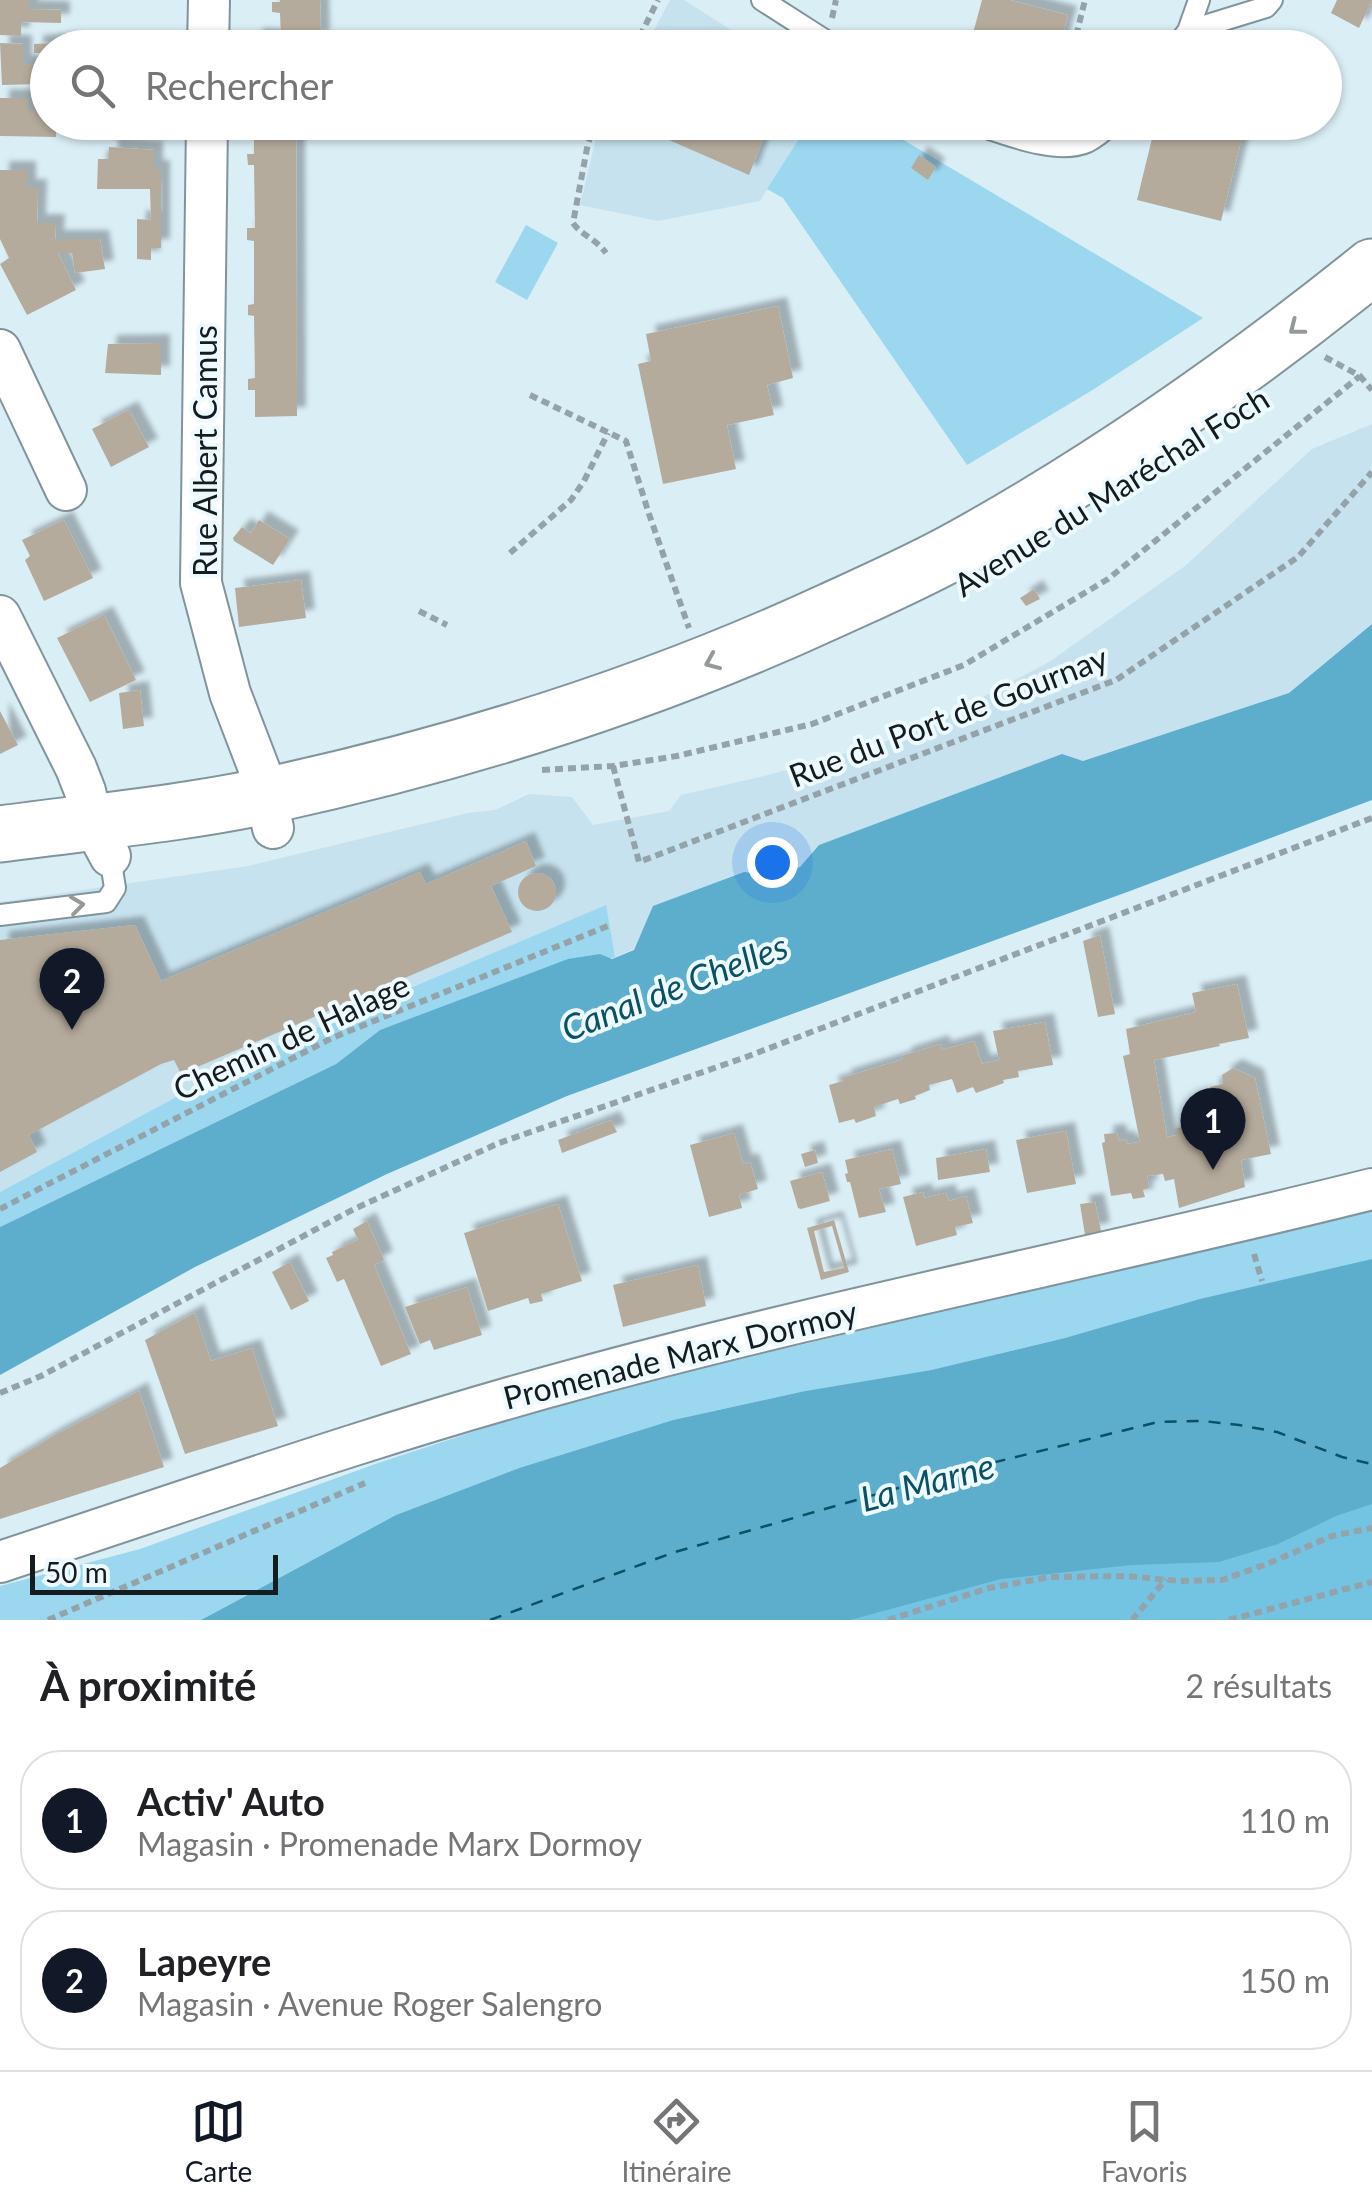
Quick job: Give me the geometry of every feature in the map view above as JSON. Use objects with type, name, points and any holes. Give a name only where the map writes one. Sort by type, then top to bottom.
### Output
[{"type":"main road","name":"Avenue du Maréchal Foch","points":[[393,785],[785,632],[965,546],[1231,377],[1372,268]]},
{"type":"main road","name":"Avenue du Maréchal Foch","points":[[393,785],[501,773],[599,742],[802,662],[955,589],[1150,475],[1254,405],[1341,366],[1372,313]]},
{"type":"main road","points":[[0,870],[101,839],[269,812],[393,785]]},
{"type":"main road","points":[[0,834],[101,839]]},
{"type":"street","points":[[208,30],[209,0]]},
{"type":"street","name":"Rue Albert Camus","points":[[207,140],[201,583],[230,693],[261,774],[269,812]]},
{"type":"street","points":[[0,350],[66,490]]},
{"type":"street","points":[[0,616],[76,768],[101,839]]},
{"type":"street","name":"Promenade Marx Dormoy","points":[[0,1562],[457,1412],[571,1380],[778,1326],[1372,1189]]},
{"type":"lane","points":[[762,0],[809,30]]},
{"type":"lane","points":[[1186,30],[1198,0]]},
{"type":"lane","points":[[1207,30],[1266,7],[1272,0]]},
{"type":"lane","points":[[1031,140],[1068,146],[1089,140]]},
{"type":"lane","points":[[0,915],[106,902],[115,888],[101,839]]},
{"type":"path","points":[[643,30],[658,0]]},
{"type":"path","points":[[1078,30],[1085,0]]},
{"type":"path","points":[[590,140],[573,222],[578,231],[596,240],[606,253]]},
{"type":"path","points":[[501,773],[613,766],[677,756],[812,724],[964,665],[1108,579],[1341,366],[1372,390]]},
{"type":"path","points":[[530,396],[626,440],[682,608]]},
{"type":"path","points":[[510,553],[571,500],[608,433]]},
{"type":"path","name":"Rue du Port de Gournay","points":[[613,766],[639,862],[1116,680],[1298,557],[1372,472]]},
{"type":"path","points":[[419,611],[447,625]]},
{"type":"path","points":[[0,1393],[40,1376],[354,1209],[499,1143],[746,1057],[1372,818]]},
{"type":"path","name":"Chemin de Halage","points":[[0,1209],[332,1038],[610,925]]},
{"type":"path","points":[[48,1620],[366,1482]]},
{"type":"path","points":[[888,1620],[990,1588],[1050,1577],[1222,1580],[1332,1536],[1372,1528]]},
{"type":"path","points":[[1132,1620],[1166,1580]]},
{"type":"path","points":[[1229,1620],[1372,1582]]},
{"type":"shaded area","points":[[670,0],[684,0],[731,30],[654,30]]},
{"type":"shaded area","points":[[596,140],[798,140],[760,201],[658,221],[580,205]]},
{"type":"shaded area","points":[[798,140],[904,140],[1203,318],[967,465],[783,198],[767,189]]},
{"type":"shaded area","points":[[526,225],[558,243],[527,300],[495,282]]},
{"type":"shaded area","points":[[1372,424],[1372,624],[1289,693],[1083,761],[1062,755],[819,845],[800,867],[776,875],[743,872],[654,906],[634,949],[615,957],[605,906],[293,1038],[0,1192],[0,902],[248,866],[468,813],[495,810],[529,794],[572,797],[593,825],[669,811],[681,795],[876,745],[934,723],[1049,662],[1185,566],[1312,449]]},
{"type":"shaded area","points":[[606,905],[615,957],[380,1030],[336,1064],[0,1227],[0,1192],[204,1082],[293,1038]]},
{"type":"shaded area","points":[[1372,1205],[1372,1259],[931,1370],[805,1391],[673,1420],[519,1468],[396,1515],[201,1620],[0,1620],[0,1586],[140,1549],[378,1463],[595,1392]]},
{"type":"shaded area","points":[[1372,1472],[1372,1620],[767,1620]]},
{"type":"water","name":"Canal de Chelles","points":[[1372,624],[1372,800],[567,1096],[387,1174],[195,1267],[0,1375],[0,1227],[336,1064],[380,1030],[568,959],[600,954],[612,959],[634,950],[653,906],[744,872],[776,875],[800,867],[819,845],[1062,754],[1083,761],[1289,693]]},
{"type":"water","name":"La Marne","points":[[1372,1259],[1372,1504],[1336,1516],[1278,1544],[1219,1562],[1131,1565],[1001,1579],[850,1620],[201,1620],[396,1515],[519,1468],[673,1420],[805,1391],[931,1370],[1065,1338],[1200,1299]]},
{"type":"building","points":[[0,0],[29,0],[29,9],[61,10],[61,23],[21,22],[21,36],[0,35]]},
{"type":"building","points":[[320,0],[321,30],[281,30],[280,13],[272,12],[272,2]]},
{"type":"building","points":[[982,0],[1010,0],[1068,15],[1064,30],[974,30]]},
{"type":"building","points":[[1337,0],[1372,0],[1359,28],[1331,13]]},
{"type":"building","points":[[0,43],[23,44],[23,64],[30,64],[30,84],[2,85]]},
{"type":"building","points":[[0,98],[28,98],[30,137],[0,136]]},
{"type":"building","points":[[254,140],[296,140],[297,416],[255,417],[255,390],[248,390],[248,379],[255,378],[254,316],[248,315],[248,305],[254,304],[254,241],[247,240],[247,228],[255,228],[254,165],[248,165],[247,154],[254,154]]},
{"type":"building","points":[[669,140],[763,140],[749,175]]},
{"type":"building","points":[[1152,140],[1241,140],[1221,221],[1137,200]]},
{"type":"building","points":[[109,147],[154,150],[154,169],[161,169],[161,248],[151,248],[151,260],[137,259],[137,219],[151,220],[150,189],[97,189],[98,159],[109,159]]},
{"type":"building","points":[[919,155],[936,167],[928,180],[911,168]]},
{"type":"building","points":[[0,170],[27,170],[27,188],[38,188],[37,223],[56,223],[55,239],[100,239],[105,269],[75,273],[72,253],[58,253],[76,290],[27,315],[0,264],[9,258],[0,239]]},
{"type":"building","points":[[778,306],[793,378],[767,385],[774,415],[727,425],[736,469],[663,484],[638,364],[651,361],[646,334]]},
{"type":"building","points":[[161,343],[161,375],[105,373],[108,344]]},
{"type":"building","points":[[129,410],[149,447],[111,467],[92,429]]},
{"type":"building","points":[[64,520],[93,578],[44,601],[25,560],[30,556],[22,540]]},
{"type":"building","points":[[259,520],[290,539],[273,565],[233,538],[242,527],[251,533]]},
{"type":"building","points":[[301,580],[306,618],[239,627],[235,588]]},
{"type":"building","points":[[1034,589],[1040,599],[1026,606],[1020,598]]},
{"type":"building","points":[[104,615],[136,680],[90,702],[57,638]]},
{"type":"building","points":[[140,690],[144,726],[123,729],[119,693]]},
{"type":"building","points":[[0,711],[18,745],[0,754]]},
{"type":"building","points":[[526,841],[536,866],[491,886],[512,932],[181,1074],[174,1060],[161,1064],[29,1135],[37,1152],[0,1172],[0,940],[135,925],[161,981],[420,872],[426,884]]},
{"type":"building","points":[[537,873],[551,878],[556,892],[551,906],[537,911],[523,906],[518,892],[523,878]]},
{"type":"building","points":[[1100,935],[1115,1014],[1098,1017],[1083,941]]},
{"type":"building","points":[[1237,984],[1249,1038],[1154,1060],[1167,1137],[1177,1135],[1177,1128],[1199,1127],[1199,1123],[1217,1120],[1210,1087],[1223,1084],[1222,1075],[1233,1068],[1255,1078],[1271,1154],[1241,1160],[1245,1187],[1179,1208],[1174,1179],[1165,1181],[1163,1174],[1147,1176],[1149,1188],[1143,1190],[1145,1197],[1133,1199],[1131,1193],[1111,1196],[1104,1134],[1117,1133],[1119,1141],[1126,1139],[1127,1144],[1140,1142],[1123,1056],[1130,1054],[1126,1029],[1196,1012],[1192,993]]},
{"type":"building","points":[[1045,1022],[1053,1065],[1018,1071],[1019,1077],[976,1093],[973,1087],[957,1093],[952,1079],[929,1085],[930,1090],[915,1096],[916,1099],[900,1104],[898,1099],[874,1107],[876,1116],[856,1123],[854,1119],[839,1123],[829,1085],[843,1081],[842,1078],[940,1044],[942,1050],[974,1041],[982,1064],[999,1060],[993,1031]]},
{"type":"building","points":[[611,1120],[617,1132],[562,1153],[558,1140]]},
{"type":"building","points":[[1066,1131],[1076,1184],[1027,1193],[1016,1140]]},
{"type":"building","points":[[734,1133],[743,1164],[750,1162],[758,1189],[739,1195],[742,1208],[709,1217],[690,1145]]},
{"type":"building","points":[[892,1149],[901,1184],[879,1189],[886,1212],[859,1218],[845,1174],[845,1160]]},
{"type":"building","points":[[986,1149],[990,1172],[938,1180],[936,1158]]},
{"type":"building","points":[[815,1150],[818,1163],[805,1167],[801,1154]]},
{"type":"building","points":[[822,1172],[830,1201],[798,1208],[790,1181]]},
{"type":"building","points":[[923,1192],[924,1198],[946,1193],[949,1201],[966,1196],[973,1223],[955,1227],[957,1235],[916,1246],[903,1197]]},
{"type":"building","points":[[1095,1202],[1101,1231],[1085,1235],[1080,1204]]},
{"type":"building","points":[[558,1204],[582,1281],[541,1294],[543,1301],[530,1304],[528,1298],[488,1311],[464,1233]]},
{"type":"building","points":[[834,1220],[849,1272],[821,1280],[807,1228]],"holes":[[[832,1226],[844,1268],[824,1272],[814,1231]]]},
{"type":"building","points":[[367,1221],[384,1260],[374,1265],[411,1354],[381,1366],[344,1279],[337,1282],[326,1258],[358,1240],[353,1229]]},
{"type":"building","points":[[290,1262],[309,1301],[291,1310],[272,1272]]},
{"type":"building","points":[[698,1265],[706,1306],[623,1327],[613,1285]]},
{"type":"building","points":[[467,1287],[482,1335],[434,1350],[430,1340],[420,1344],[405,1307]]},
{"type":"building","points":[[195,1313],[211,1361],[252,1348],[278,1426],[185,1454],[145,1340]]},
{"type":"building","points":[[139,1391],[164,1467],[0,1519],[0,1468]]},
{"type":"ferry route","points":[[490,1620],[675,1552],[947,1474],[1158,1422],[1203,1421],[1277,1432],[1372,1464]]},
{"type":"place","name":"Lapeyre","points":[[72,1030]]},
{"type":"place","name":"Activ' Auto","points":[[1213,1170]]}]
